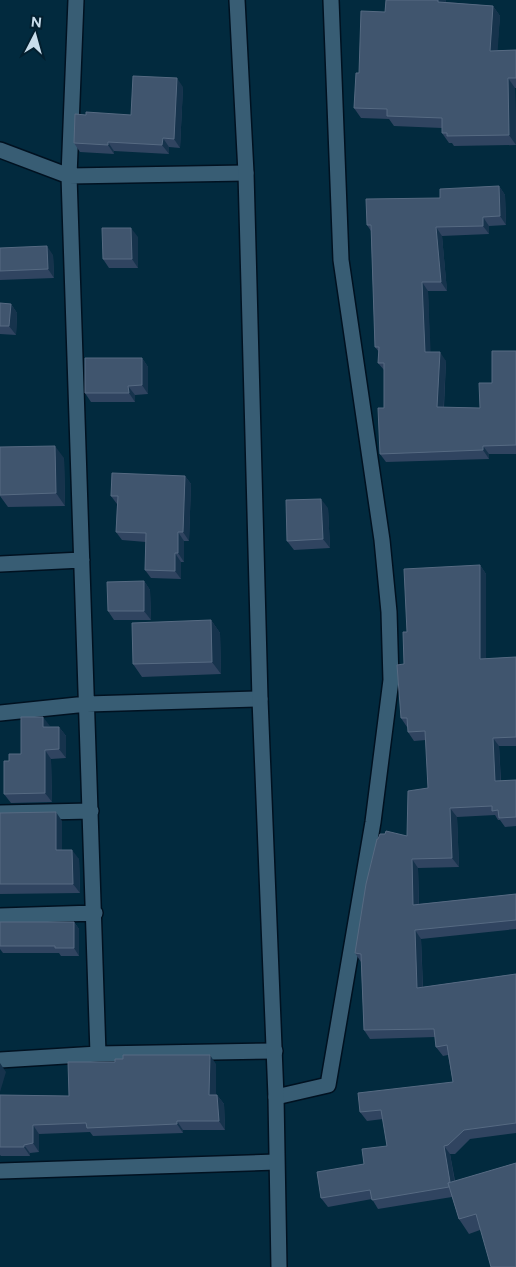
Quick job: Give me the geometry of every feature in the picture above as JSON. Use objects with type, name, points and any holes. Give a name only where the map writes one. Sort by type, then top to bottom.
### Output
[{"type":"street","points":[[76,0],[68,176],[98,1054]]},
{"type":"street","points":[[237,0],[246,173],[260,699],[275,1051],[279,1267]]},
{"type":"street","points":[[276,1097],[328,1085],[374,822],[391,680],[389,612],[382,540],[341,260],[331,0]]},
{"type":"street","points":[[0,150],[68,176],[246,173]]},
{"type":"street","points":[[0,564],[82,560]]},
{"type":"street","points":[[0,713],[87,704],[260,699]]},
{"type":"street","points":[[0,813],[91,811]]},
{"type":"street","points":[[0,916],[94,913]]},
{"type":"street","points":[[0,1060],[98,1054],[275,1051]]},
{"type":"street","points":[[0,1172],[276,1162]]},
{"type":"building","points":[[386,0],[438,0],[438,2],[493,6],[490,51],[516,50],[516,78],[508,78],[509,135],[447,136],[447,133],[442,133],[442,118],[387,116],[387,109],[354,108],[356,73],[359,73],[361,11],[385,12]]},
{"type":"building","points":[[133,76],[177,78],[174,139],[163,138],[162,145],[108,142],[108,145],[74,143],[75,114],[86,115],[86,112],[131,115]]},
{"type":"building","points":[[499,186],[500,216],[483,217],[483,226],[436,227],[441,282],[422,282],[425,352],[440,352],[437,407],[480,408],[479,383],[492,383],[492,351],[516,351],[516,445],[483,446],[483,450],[380,454],[378,408],[384,408],[384,363],[378,363],[379,347],[375,347],[371,225],[367,225],[366,199],[440,198],[440,189]]},
{"type":"building","points":[[102,228],[131,228],[132,259],[103,259]]},
{"type":"building","points":[[47,246],[48,269],[0,271],[0,248]]},
{"type":"building","points":[[0,303],[11,304],[9,326],[0,326]]},
{"type":"building","points":[[85,358],[142,358],[142,385],[128,386],[129,393],[85,393]]},
{"type":"building","points":[[55,446],[56,493],[0,495],[0,447]]},
{"type":"building","points":[[112,473],[185,476],[183,532],[178,532],[178,553],[175,553],[175,571],[145,570],[146,533],[116,532],[118,496],[111,496]]},
{"type":"building","points":[[321,499],[323,539],[287,541],[286,500]]},
{"type":"building","points":[[480,565],[480,659],[516,657],[516,737],[493,738],[495,781],[516,780],[516,817],[499,818],[498,810],[492,811],[492,806],[450,808],[452,858],[412,859],[413,905],[516,894],[516,920],[415,930],[417,988],[516,974],[516,1123],[464,1130],[448,1145],[444,1146],[450,1182],[448,1183],[449,1187],[372,1200],[370,1190],[321,1198],[317,1172],[364,1164],[362,1149],[387,1146],[381,1110],[360,1112],[358,1093],[453,1082],[447,1045],[436,1047],[434,1029],[364,1030],[361,954],[355,953],[366,884],[377,839],[380,834],[385,834],[386,831],[407,836],[408,791],[428,788],[425,731],[408,732],[407,718],[401,718],[397,665],[404,664],[403,632],[407,632],[404,569]]},
{"type":"building","points":[[144,581],[144,611],[108,611],[107,582]]},
{"type":"building","points":[[211,620],[212,662],[133,664],[132,623]]},
{"type":"building","points":[[21,717],[43,717],[43,727],[59,727],[59,749],[45,750],[45,793],[4,794],[4,761],[9,761],[9,754],[21,754]]},
{"type":"building","points":[[56,812],[56,850],[72,850],[73,884],[0,884],[0,813]]},
{"type":"building","points":[[0,922],[74,922],[74,948],[0,946]]},
{"type":"building","points":[[123,1055],[210,1055],[209,1095],[217,1095],[219,1121],[177,1121],[177,1124],[87,1128],[86,1123],[33,1125],[33,1143],[24,1145],[24,1147],[0,1147],[0,1095],[69,1096],[68,1062],[115,1062],[115,1059],[123,1059]]},
{"type":"building","points":[[516,1163],[516,1267],[491,1267],[476,1214],[459,1219],[448,1183]]}]
